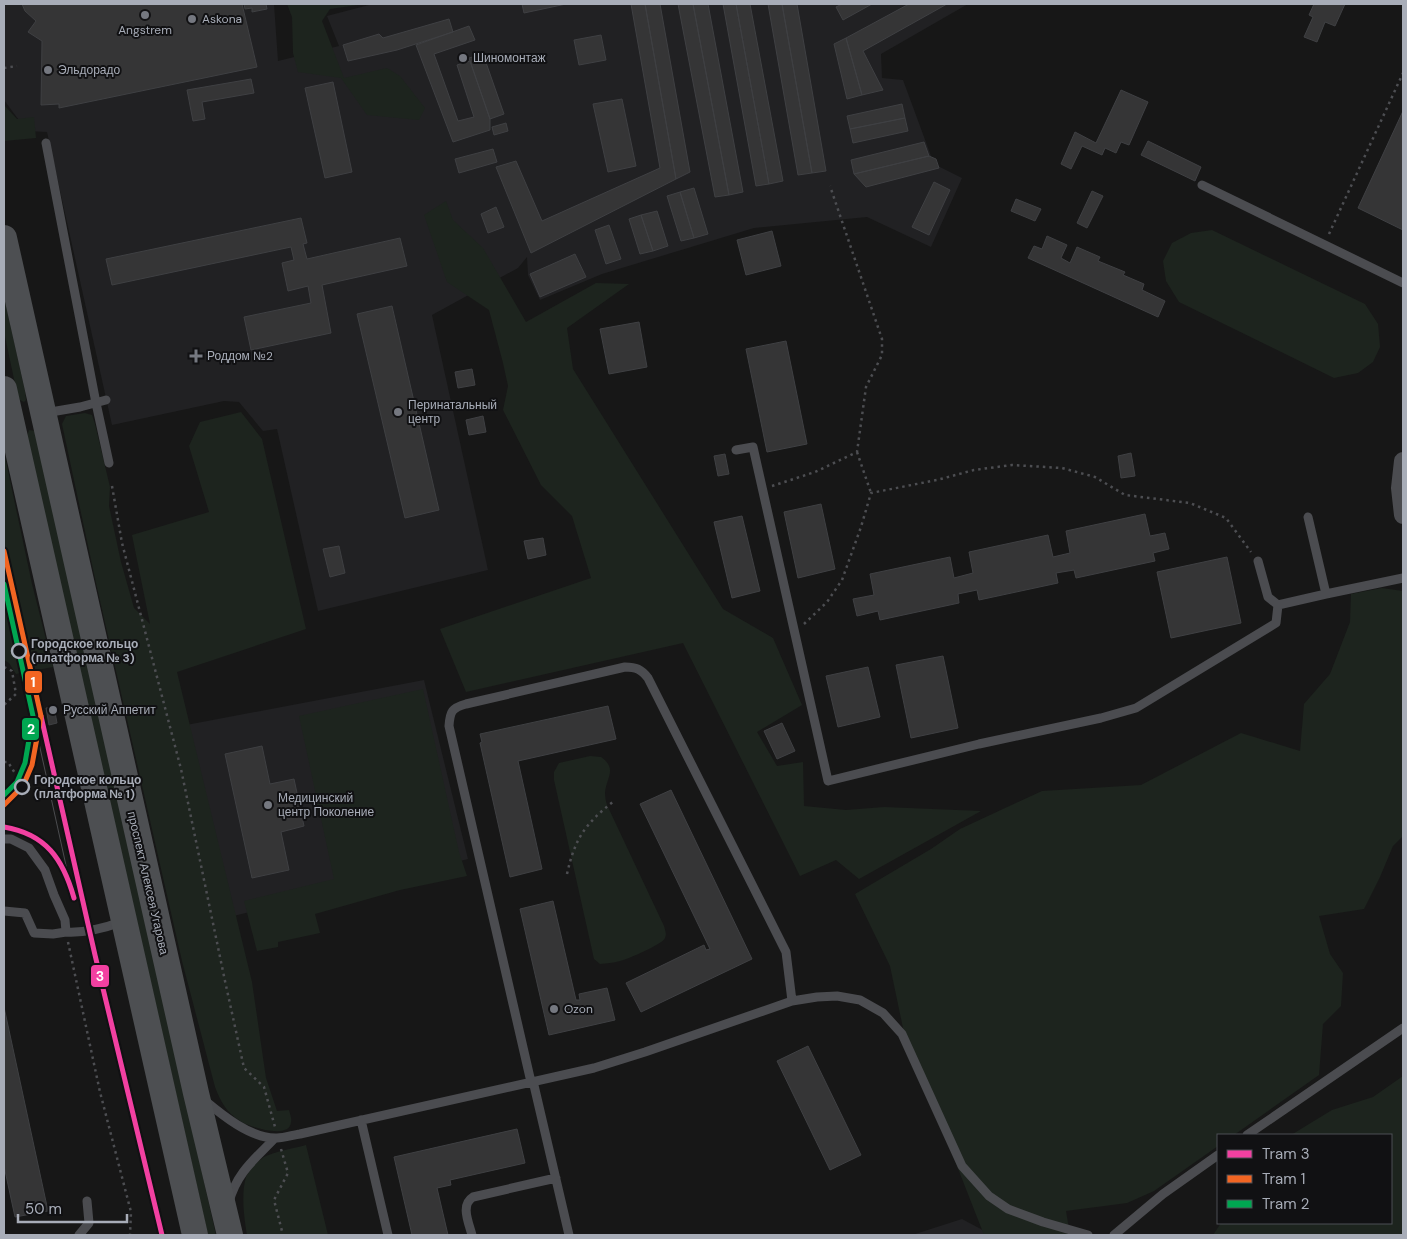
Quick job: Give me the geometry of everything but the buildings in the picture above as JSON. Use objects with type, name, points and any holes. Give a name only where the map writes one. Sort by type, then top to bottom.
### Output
[{"type":"main road","name":"проспект Алексея Угарова","points":[[4,238],[98,662],[228,1227]]},
{"type":"main road","points":[[4,389],[196,1235]]},
{"type":"main road","points":[[11,421],[44,413]]},
{"type":"street","points":[[1403,461],[1400,488],[1403,515]]},
{"type":"lane","points":[[46,142],[109,463]]},
{"type":"lane","points":[[1202,185],[1403,283]]},
{"type":"lane","points":[[44,413],[106,400]]},
{"type":"lane","points":[[736,450],[753,447],[828,781],[979,744],[1101,718],[1136,708],[1276,624],[1278,605]]},
{"type":"lane","points":[[1308,517],[1326,594]]},
{"type":"lane","points":[[1258,561],[1268,597],[1278,605]]},
{"type":"lane","points":[[1278,605],[1403,578]]},
{"type":"lane","points":[[569,1235],[448,726],[454,708],[626,667],[641,670],[648,678],[786,952],[792,1001]]},
{"type":"lane","points":[[4,839],[11,839],[29,848],[45,870],[65,920],[66,932]]},
{"type":"lane","points":[[4,911],[25,913],[34,936],[103,929],[124,921]]},
{"type":"lane","points":[[196,1093],[240,1126],[258,1135],[277,1138],[594,1068],[792,1001],[837,996],[860,1000],[883,1012],[902,1034],[962,1166],[989,1196],[1008,1209],[1088,1235]]},
{"type":"lane","points":[[1248,1134],[1403,1028]]},
{"type":"lane","points":[[361,1120],[388,1235]]},
{"type":"lane","points":[[228,1227],[230,1199],[238,1180],[246,1167],[277,1138]]},
{"type":"lane","points":[[1114,1235],[1163,1194],[1217,1157]]},
{"type":"lane","points":[[472,1235],[466,1208],[469,1199],[556,1178]]},
{"type":"lane","points":[[79,1235],[89,1223],[87,1201]]},
{"type":"path","points":[[4,68],[17,66]]},
{"type":"path","points":[[1324,244],[1403,73]]},
{"type":"path","points":[[795,633],[827,602],[842,580],[861,527],[871,493],[857,452],[866,387],[882,354],[882,338],[830,186]]},
{"type":"path","points":[[763,489],[815,472],[857,452]]},
{"type":"path","points":[[871,493],[937,480],[974,470],[1012,465],[1062,468],[1095,477],[1125,495],[1190,503],[1226,518],[1258,561]]},
{"type":"path","points":[[112,486],[122,543],[181,769],[244,1068],[264,1087],[288,1174],[274,1200],[283,1235]]},
{"type":"path","points":[[4,667],[12,671],[16,694],[4,705]]},
{"type":"path","points":[[4,762],[8,762],[23,786]]},
{"type":"path","points":[[567,874],[574,848],[583,831],[595,817],[614,801]]},
{"type":"path","points":[[66,932],[100,1092],[131,1212],[130,1235]]},
{"type":"shaded area","points":[[4,4],[274,4],[278,61],[339,46],[327,16],[373,4],[968,4],[881,54],[882,78],[903,80],[934,164],[962,178],[931,247],[867,217],[754,228],[602,274],[540,300],[528,275],[527,257],[518,268],[432,315],[488,570],[318,611],[277,429],[263,431],[239,402],[224,401],[112,425],[47,132],[27,131],[4,100]]},
{"type":"shaded area","points":[[287,4],[365,4],[330,9],[322,21],[344,78],[387,68],[400,76],[425,108],[419,120],[367,115],[341,78],[298,72],[293,53],[292,17]]},
{"type":"shaded area","points":[[4,105],[17,119],[34,117],[36,138],[4,141]]},
{"type":"shaded area","points":[[446,201],[453,220],[483,248],[526,322],[596,283],[629,284],[567,328],[573,369],[723,609],[773,638],[802,705],[757,732],[777,766],[803,762],[804,806],[846,810],[884,807],[981,811],[859,879],[836,860],[800,876],[683,643],[466,692],[440,629],[591,578],[572,516],[541,485],[503,410],[508,386],[489,310],[447,282],[424,215]]},
{"type":"shaded area","points":[[1212,230],[1365,304],[1378,324],[1380,347],[1373,362],[1358,373],[1334,378],[1179,302],[1166,281],[1163,261],[1172,243],[1191,233]]},
{"type":"shaded area","points":[[4,296],[25,391],[26,400],[24,402],[20,400],[17,393],[4,332]]},
{"type":"shaded area","points":[[241,412],[262,439],[306,629],[177,672],[252,982],[266,1078],[277,1111],[289,1110],[291,1116],[289,1127],[277,1131],[260,1129],[235,1118],[219,1097],[215,1087],[182,961],[62,424],[66,416],[85,413],[92,415],[110,487],[109,506],[121,562],[134,608],[150,624],[132,535],[209,512],[189,446],[200,422]]},
{"type":"shaded area","points":[[29,430],[35,431],[216,1235],[208,1235],[27,436]]},
{"type":"shaded area","points":[[4,452],[32,584],[53,667],[16,674],[9,663],[4,660]]},
{"type":"shaded area","points":[[1382,588],[1403,591],[1403,836],[1393,846],[1364,909],[1319,916],[1330,954],[1343,973],[1341,1006],[1323,1024],[1319,1075],[1235,1134],[1217,1134],[1217,1147],[1154,1191],[1127,1203],[1066,1211],[1070,1235],[984,1235],[903,1028],[890,966],[855,894],[931,849],[960,829],[1042,791],[1141,785],[1241,733],[1300,751],[1304,704],[1330,674],[1350,622],[1351,594]]},
{"type":"shaded area","points":[[424,680],[468,859],[225,918],[181,726]]},
{"type":"shaded area","points":[[423,689],[459,852],[467,876],[400,890],[315,914],[320,933],[278,942],[278,947],[257,951],[244,901],[334,879],[299,716]]},
{"type":"shaded area","points":[[590,756],[601,757],[609,766],[610,774],[605,793],[607,805],[664,926],[666,934],[663,941],[645,951],[620,961],[600,964],[594,959],[554,780],[554,772],[559,763]]},
{"type":"shaded area","points":[[1403,1076],[1403,1235],[1213,1235],[1220,1224],[1392,1224],[1392,1134],[1293,1134],[1332,1110],[1373,1097]]},
{"type":"shaded area","points":[[306,1145],[328,1235],[247,1235],[243,1198],[247,1174],[268,1155]]},
{"type":"shaded area","points":[[962,1219],[992,1235],[912,1235]]},
{"type":"tram line","name":"1","points":[[4,551],[41,716],[32,765],[23,786],[4,805]]},
{"type":"tram line","name":"2","points":[[4,584],[33,716],[25,763],[17,782],[4,795]]},
{"type":"tram line","points":[[29,698],[71,888]]},
{"type":"tram line","name":"3","points":[[41,716],[95,955],[162,1235]]},
{"type":"tram line","name":"3","points":[[4,827],[19,830],[31,836],[42,842],[51,851],[64,871],[74,898]]},
{"type":"place","name":"Angstrem","points":[[145,15]]},
{"type":"place","name":"Askona","points":[[192,19]]},
{"type":"place","name":"Шиномонтаж","points":[[463,58]]},
{"type":"place","name":"Эльдорадо","points":[[48,70]]},
{"type":"place","name":"Роддом №2","points":[[196,356]]},
{"type":"place","name":"Перинатальный центр","points":[[398,412]]},
{"type":"place","name":"Городское кольцо (платформа № 3)","points":[[19,651]]},
{"type":"place","name":"Русский Аппетит","points":[[53,710]]},
{"type":"place","name":"Городское кольцо (платформа № 1)","points":[[22,787]]},
{"type":"place","name":"Медицинский центр Поколение","points":[[268,805]]},
{"type":"place","name":"Ozon","points":[[554,1009]]}]
